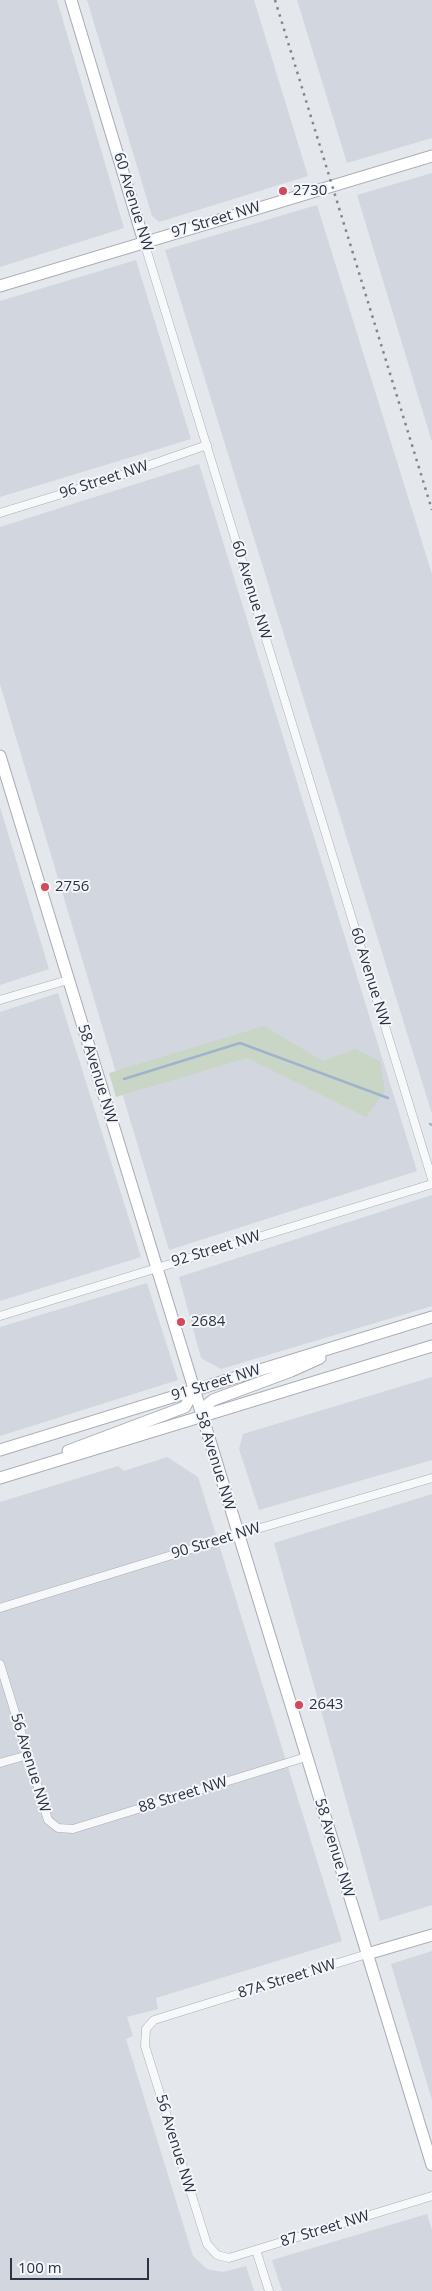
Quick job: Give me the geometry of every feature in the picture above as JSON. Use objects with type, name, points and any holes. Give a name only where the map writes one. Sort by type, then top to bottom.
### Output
[{"type":"street","name":"60 Avenue NW","points":[[71,0],[432,1179]]},
{"type":"street","name":"97 Street NW","points":[[0,286],[432,156]]},
{"type":"street","name":"96 Street NW","points":[[0,513],[107,480],[207,445]]},
{"type":"street","name":"58 Avenue NW","points":[[0,756],[432,2165]]},
{"type":"street","points":[[0,1000],[68,980]]},
{"type":"street","name":"92 Street NW","points":[[0,1316],[432,1184]]},
{"type":"street","name":"91 Street NW","points":[[0,1450],[432,1317]]},
{"type":"street","points":[[202,1417],[208,1404],[213,1400],[291,1371],[356,1340]]},
{"type":"street","name":"91 Street NW","points":[[0,1478],[432,1346]]},
{"type":"street","points":[[52,1461],[74,1447],[184,1406],[194,1390]]},
{"type":"street","name":"90 Street NW","points":[[0,1608],[238,1534],[432,1478]]},
{"type":"street","name":"56 Avenue NW","points":[[0,1664],[48,1820],[58,1828]]},
{"type":"street","points":[[0,1763],[28,1755]]},
{"type":"street","name":"88 Street NW","points":[[58,1828],[73,1829],[306,1757]]},
{"type":"street","name":"87A Street NW","points":[[146,2029],[159,2019],[432,1935]]},
{"type":"street","name":"56 Avenue NW","points":[[146,2029],[145,2046],[199,2220],[209,2249],[217,2255]]},
{"type":"street","name":"87 Street NW","points":[[217,2255],[230,2258],[432,2196]]},
{"type":"street","points":[[256,2250],[269,2291]]},
{"type":"shaded area","points":[[0,0],[57,0],[124,228],[0,267]]},
{"type":"shaded area","points":[[87,0],[254,0],[308,176],[159,222],[152,216]]},
{"type":"shaded area","points":[[297,0],[432,0],[432,138],[347,163]]},
{"type":"shaded area","points":[[432,173],[432,442],[357,195]]},
{"type":"shaded area","points":[[317,205],[432,574],[432,1114],[165,250]]},
{"type":"shaded area","points":[[136,260],[191,439],[0,497],[0,301]]},
{"type":"shaded area","points":[[199,464],[417,1171],[169,1250],[0,684],[0,527]]},
{"type":"shaded area","points":[[0,807],[49,969],[0,985]]},
{"type":"shaded area","points":[[58,993],[141,1257],[0,1301],[0,1012]]},
{"type":"shaded area","points":[[432,1195],[432,1306],[221,1369],[201,1358],[179,1277]]},
{"type":"shaded area","points":[[147,1283],[178,1380],[0,1436],[0,1327]]},
{"type":"shaded area","points":[[432,1377],[432,1460],[259,1510],[239,1449],[243,1434]]},
{"type":"shaded area","points":[[167,1457],[198,1477],[342,1941],[156,1998],[158,2009],[127,2017],[133,2036],[126,2039],[193,2256],[207,2269],[223,2272],[246,2266],[254,2291],[0,2291],[0,1502],[118,1466],[124,1471]]},
{"type":"shaded area","points":[[432,1494],[432,1905],[380,1921],[274,1543]]},
{"type":"shaded area","points":[[432,1951],[432,2100],[391,1964]]},
{"type":"shaded area","points":[[427,2214],[432,2230],[432,2291],[282,2291],[272,2260]]},
{"type":"green space","points":[[264,1026],[323,1061],[355,1049],[380,1061],[385,1091],[366,1117],[247,1058],[116,1097],[109,1073]]},
{"type":"waterway","points":[[124,1079],[240,1043],[388,1098]]},
{"type":"railway","points":[[275,0],[432,510]]},
{"type":"place","name":"2730","points":[[283,191]]},
{"type":"place","name":"2756","points":[[45,887]]},
{"type":"place","name":"2684","points":[[181,1322]]},
{"type":"place","name":"2643","points":[[299,1705]]}]
